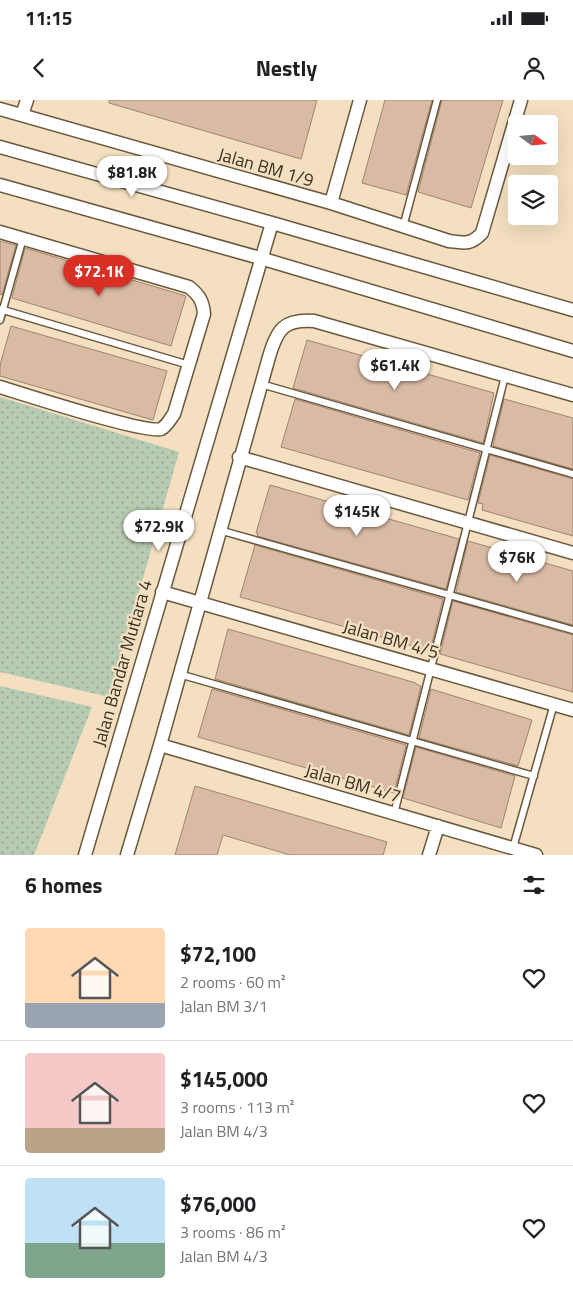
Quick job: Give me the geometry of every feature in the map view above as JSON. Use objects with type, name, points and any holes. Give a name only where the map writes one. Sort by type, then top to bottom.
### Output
[{"type":"street","points":[[22,115],[27,100]]},
{"type":"street","points":[[331,204],[360,100]]},
{"type":"street","name":"Jalan BM 1/9","points":[[0,109],[331,204],[403,227],[465,243],[475,240],[482,233],[521,100]]},
{"type":"street","points":[[0,147],[573,310]]},
{"type":"street","points":[[0,185],[260,258],[573,350]]},
{"type":"street","name":"Jalan Bandar Mutiara 4","points":[[84,855],[260,258],[272,223]]},
{"type":"street","points":[[0,232],[189,286],[199,295],[203,304],[204,314],[174,414],[166,425],[160,429],[148,429],[114,421],[0,388]]},
{"type":"street","points":[[127,855],[160,745],[261,384],[274,340],[278,333],[295,321],[314,321],[573,395]]},
{"type":"street","points":[[240,458],[573,553]]},
{"type":"street","name":"Jalan BM 4/5","points":[[162,592],[573,710]]},
{"type":"street","name":"Jalan BM 4/7","points":[[160,745],[536,855]]},
{"type":"street","points":[[429,855],[438,826]]},
{"type":"lane","points":[[403,227],[437,100]]},
{"type":"lane","points":[[0,320],[1,310],[23,238]]},
{"type":"lane","points":[[1,310],[189,366]]},
{"type":"lane","points":[[394,814],[505,376]]},
{"type":"lane","points":[[261,384],[573,474]]},
{"type":"lane","points":[[219,530],[573,630]]},
{"type":"lane","points":[[179,674],[534,776]]},
{"type":"lane","points":[[513,848],[554,704]]},
{"type":"green space","points":[[0,397],[179,452],[109,697],[0,672]]},
{"type":"green space","points":[[0,686],[92,707],[34,855],[0,855]]},
{"type":"building","points":[[109,100],[317,100],[301,159],[109,103]]},
{"type":"building","points":[[385,100],[432,100],[406,195],[362,183]]},
{"type":"building","points":[[442,100],[503,100],[471,208],[418,192]]},
{"type":"building","points":[[0,241],[16,245],[2,295],[0,294]]},
{"type":"building","points":[[25,248],[186,296],[171,346],[12,298]]},
{"type":"building","points":[[11,326],[167,371],[153,420],[0,376],[0,365]]},
{"type":"building","points":[[307,340],[494,393],[483,443],[293,388]]},
{"type":"building","points":[[295,399],[480,453],[468,500],[281,447]]},
{"type":"building","points":[[504,399],[573,418],[573,469],[493,446]]},
{"type":"building","points":[[490,455],[573,479],[573,536],[482,510],[483,504],[478,503]]},
{"type":"building","points":[[270,485],[459,539],[446,589],[257,536],[258,533],[256,533]]},
{"type":"building","points":[[468,541],[573,571],[573,625],[456,592]]},
{"type":"building","points":[[255,545],[443,599],[430,651],[240,597]]},
{"type":"building","points":[[453,601],[573,635],[573,692],[440,654]]},
{"type":"building","points":[[228,629],[416,683],[421,686],[409,735],[215,679]]},
{"type":"building","points":[[212,689],[406,745],[394,793],[198,737]]},
{"type":"building","points":[[431,689],[532,720],[518,766],[419,738]]},
{"type":"building","points":[[416,747],[515,776],[501,828],[403,798]]},
{"type":"building","points":[[195,786],[387,842],[383,855],[290,855],[223,835],[217,855],[175,855]]}]
